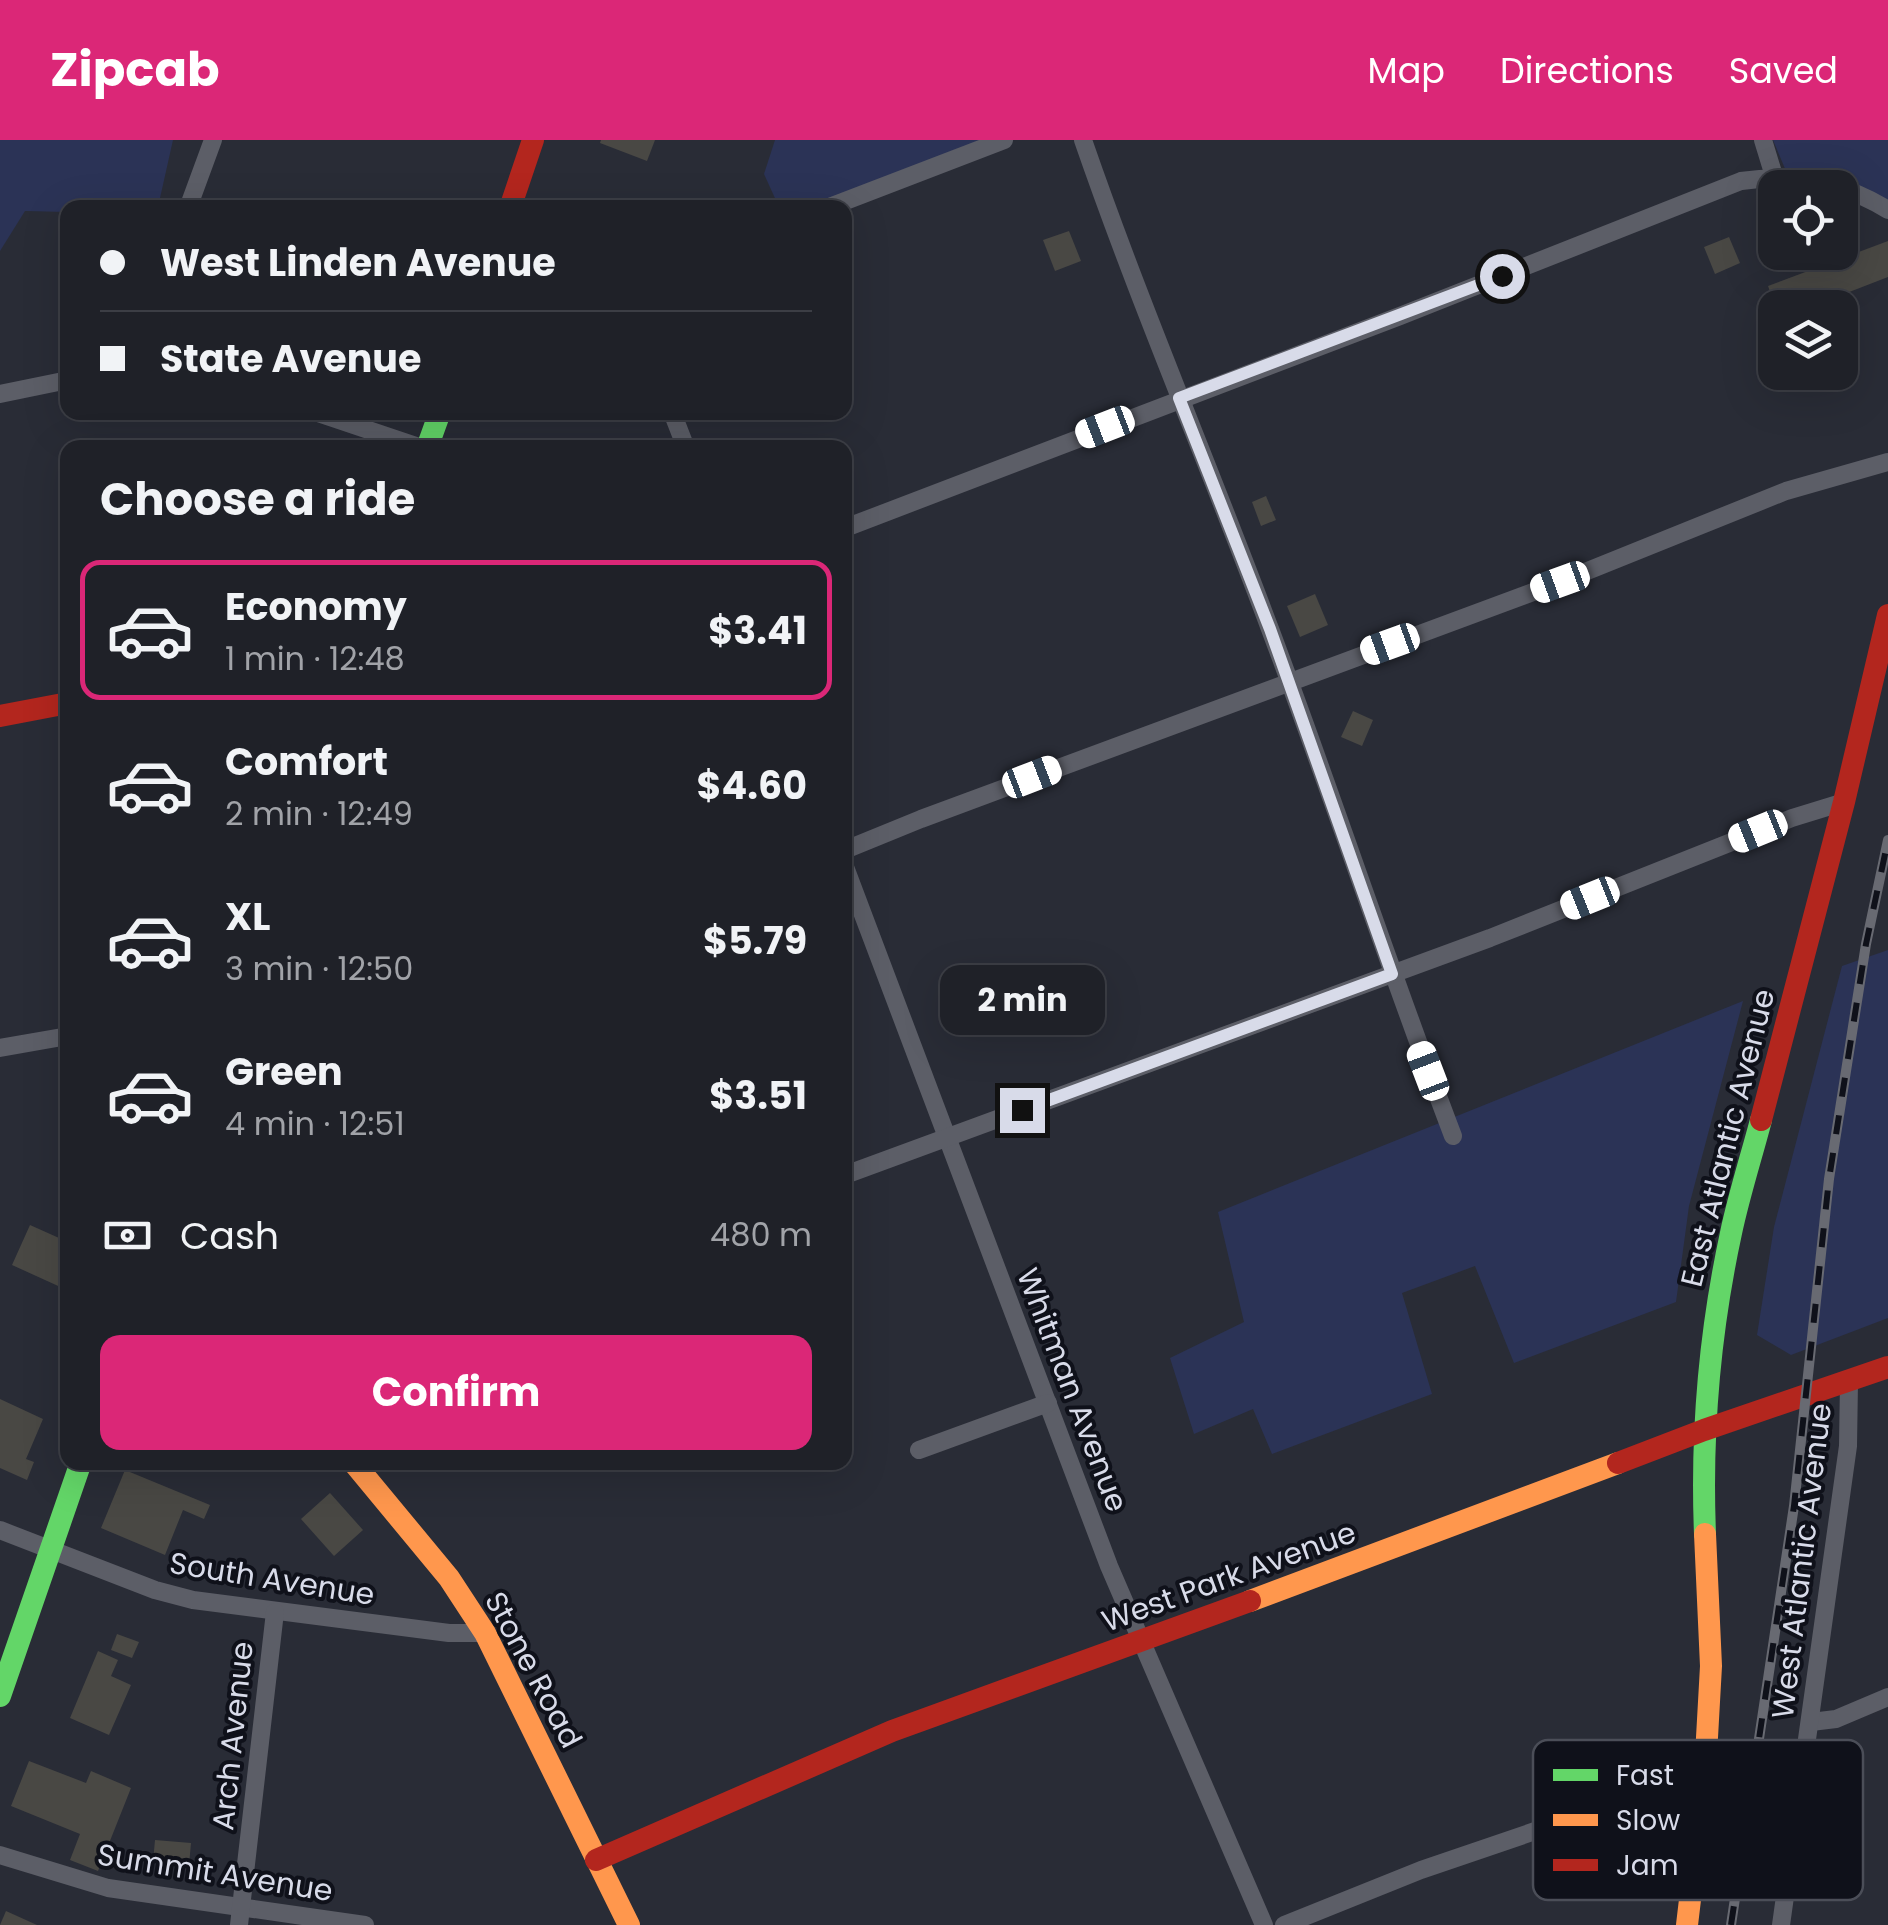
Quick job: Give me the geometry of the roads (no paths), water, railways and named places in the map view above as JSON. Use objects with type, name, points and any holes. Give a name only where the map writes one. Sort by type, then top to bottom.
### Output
[{"type":"main road","points":[[513,200],[533,140]]},
{"type":"main road","name":"East Atlantic Avenue","points":[[1707,1740],[1711,1666],[1703,1477],[1714,1330],[1731,1233],[1844,802],[1888,615]]},
{"type":"main road","points":[[0,716],[60,705]]},
{"type":"main road","name":"West Park Avenue","points":[[596,1860],[892,1731],[1142,1642],[1704,1430],[1888,1367]]},
{"type":"main road","points":[[0,1696],[78,1470]]},
{"type":"main road","name":"Stone Road","points":[[361,1470],[449,1578],[485,1634],[629,1925]]},
{"type":"main road","name":"East Atlantic Avenue","points":[[1686,1925],[1689,1900]]},
{"type":"street","points":[[191,200],[213,140]]},
{"type":"street","points":[[849,200],[1004,140]]},
{"type":"street","points":[[1082,140],[1120,249],[1289,681],[1453,1136]]},
{"type":"street","points":[[1763,140],[1772,170]]},
{"type":"street","points":[[852,525],[1740,182],[1758,179]]},
{"type":"street","points":[[1858,194],[1888,210]]},
{"type":"street","points":[[0,394],[60,382]]},
{"type":"street","points":[[338,420],[400,440]]},
{"type":"street","points":[[852,847],[1560,582],[1786,490],[1888,462]]},
{"type":"street","points":[[852,1172],[1392,974],[1792,818],[1844,802]]},
{"type":"street","name":"Whitman Avenue","points":[[852,886],[1109,1566],[1264,1925]]},
{"type":"street","points":[[0,1048],[60,1037]]},
{"type":"street","name":"West Atlantic Avenue","points":[[1808,1740],[1848,1446],[1849,1382]]},
{"type":"street","points":[[918,1450],[1048,1403]]},
{"type":"street","name":"South Avenue","points":[[0,1530],[174,1595],[274,1612],[485,1634]]},
{"type":"street","name":"Arch Avenue","points":[[241,1917],[274,1612]]},
{"type":"street","points":[[1811,1722],[1836,1718],[1888,1697]]},
{"type":"street","points":[[1284,1925],[1421,1870],[1533,1832]]},
{"type":"street","name":"Summit Avenue","points":[[0,1855],[108,1888],[241,1917],[365,1925]]},
{"type":"street","name":"West Atlantic Avenue","points":[[1781,1925],[1785,1900]]},
{"type":"railway","points":[[1759,1740],[1794,1506],[1829,1179],[1866,944],[1888,840]]},
{"type":"railway","points":[[1731,1925],[1735,1900]]}]
